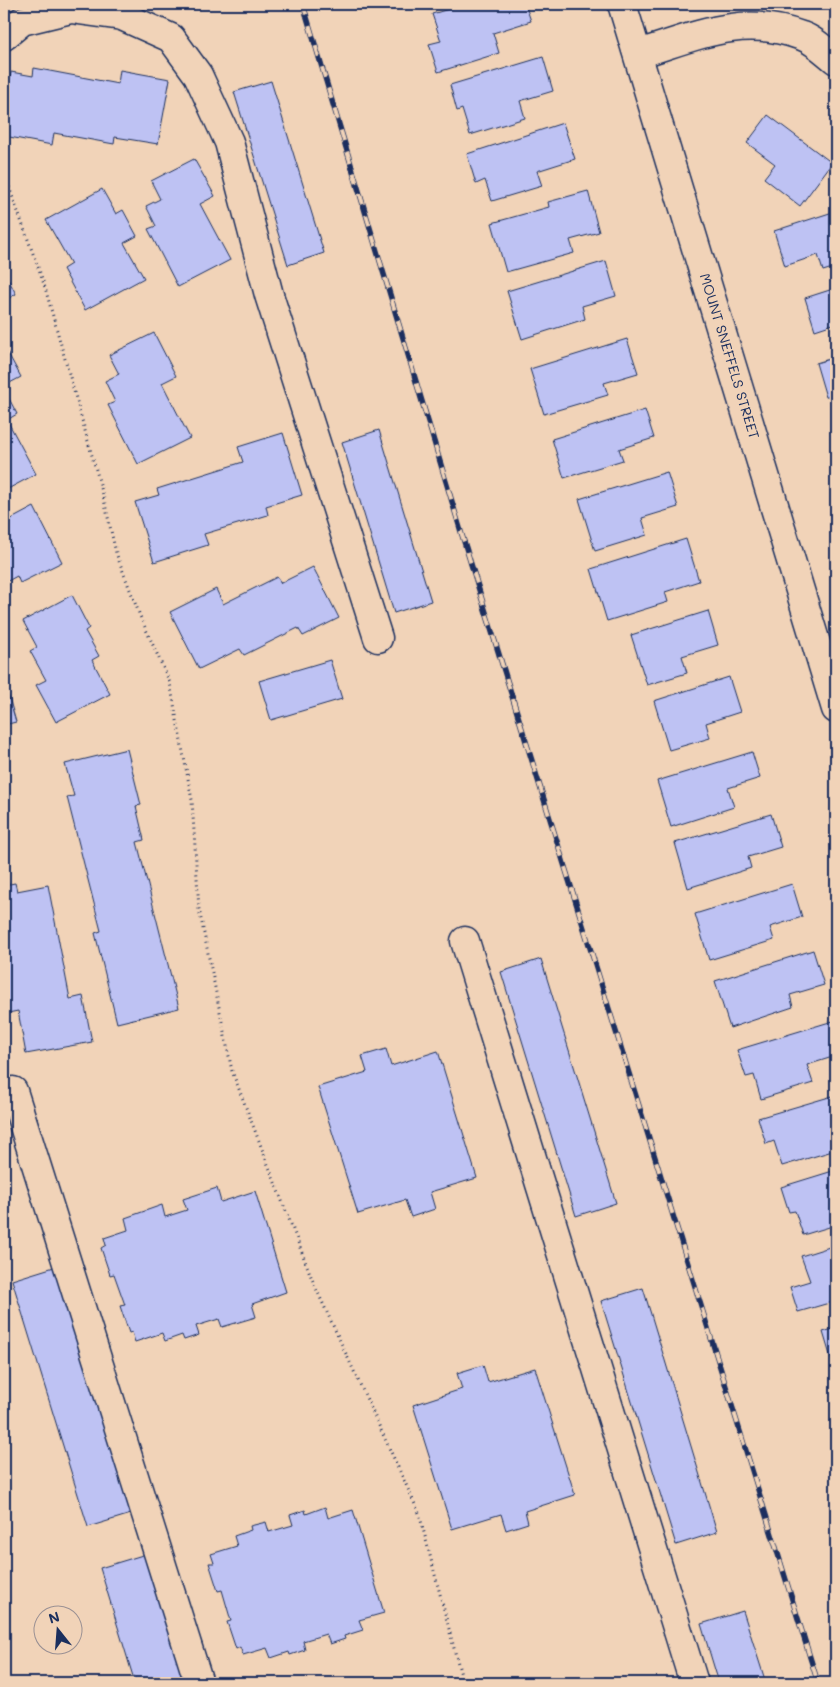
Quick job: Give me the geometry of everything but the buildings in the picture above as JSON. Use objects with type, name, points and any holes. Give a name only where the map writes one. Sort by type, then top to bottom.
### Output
[{"type":"street","name":"MOUNT SNEFFELS STREET","points":[[622,4],[836,710]]},
{"type":"street","points":[[4,36],[22,21],[72,9],[122,16],[171,38],[198,75],[229,142],[269,295],[378,638]]},
{"type":"street","points":[[638,54],[719,29],[751,24],[803,36],[836,60]]},
{"type":"street","points":[[465,941],[694,1683]]},
{"type":"street","points":[[13,1091],[199,1683]]},
{"type":"path","points":[[4,173],[44,284],[103,495],[116,553],[140,616],[170,683],[192,800],[199,909],[232,1071],[314,1284],[419,1512],[463,1683]]},
{"type":"railway","points":[[303,4],[462,535],[818,1683]]}]
